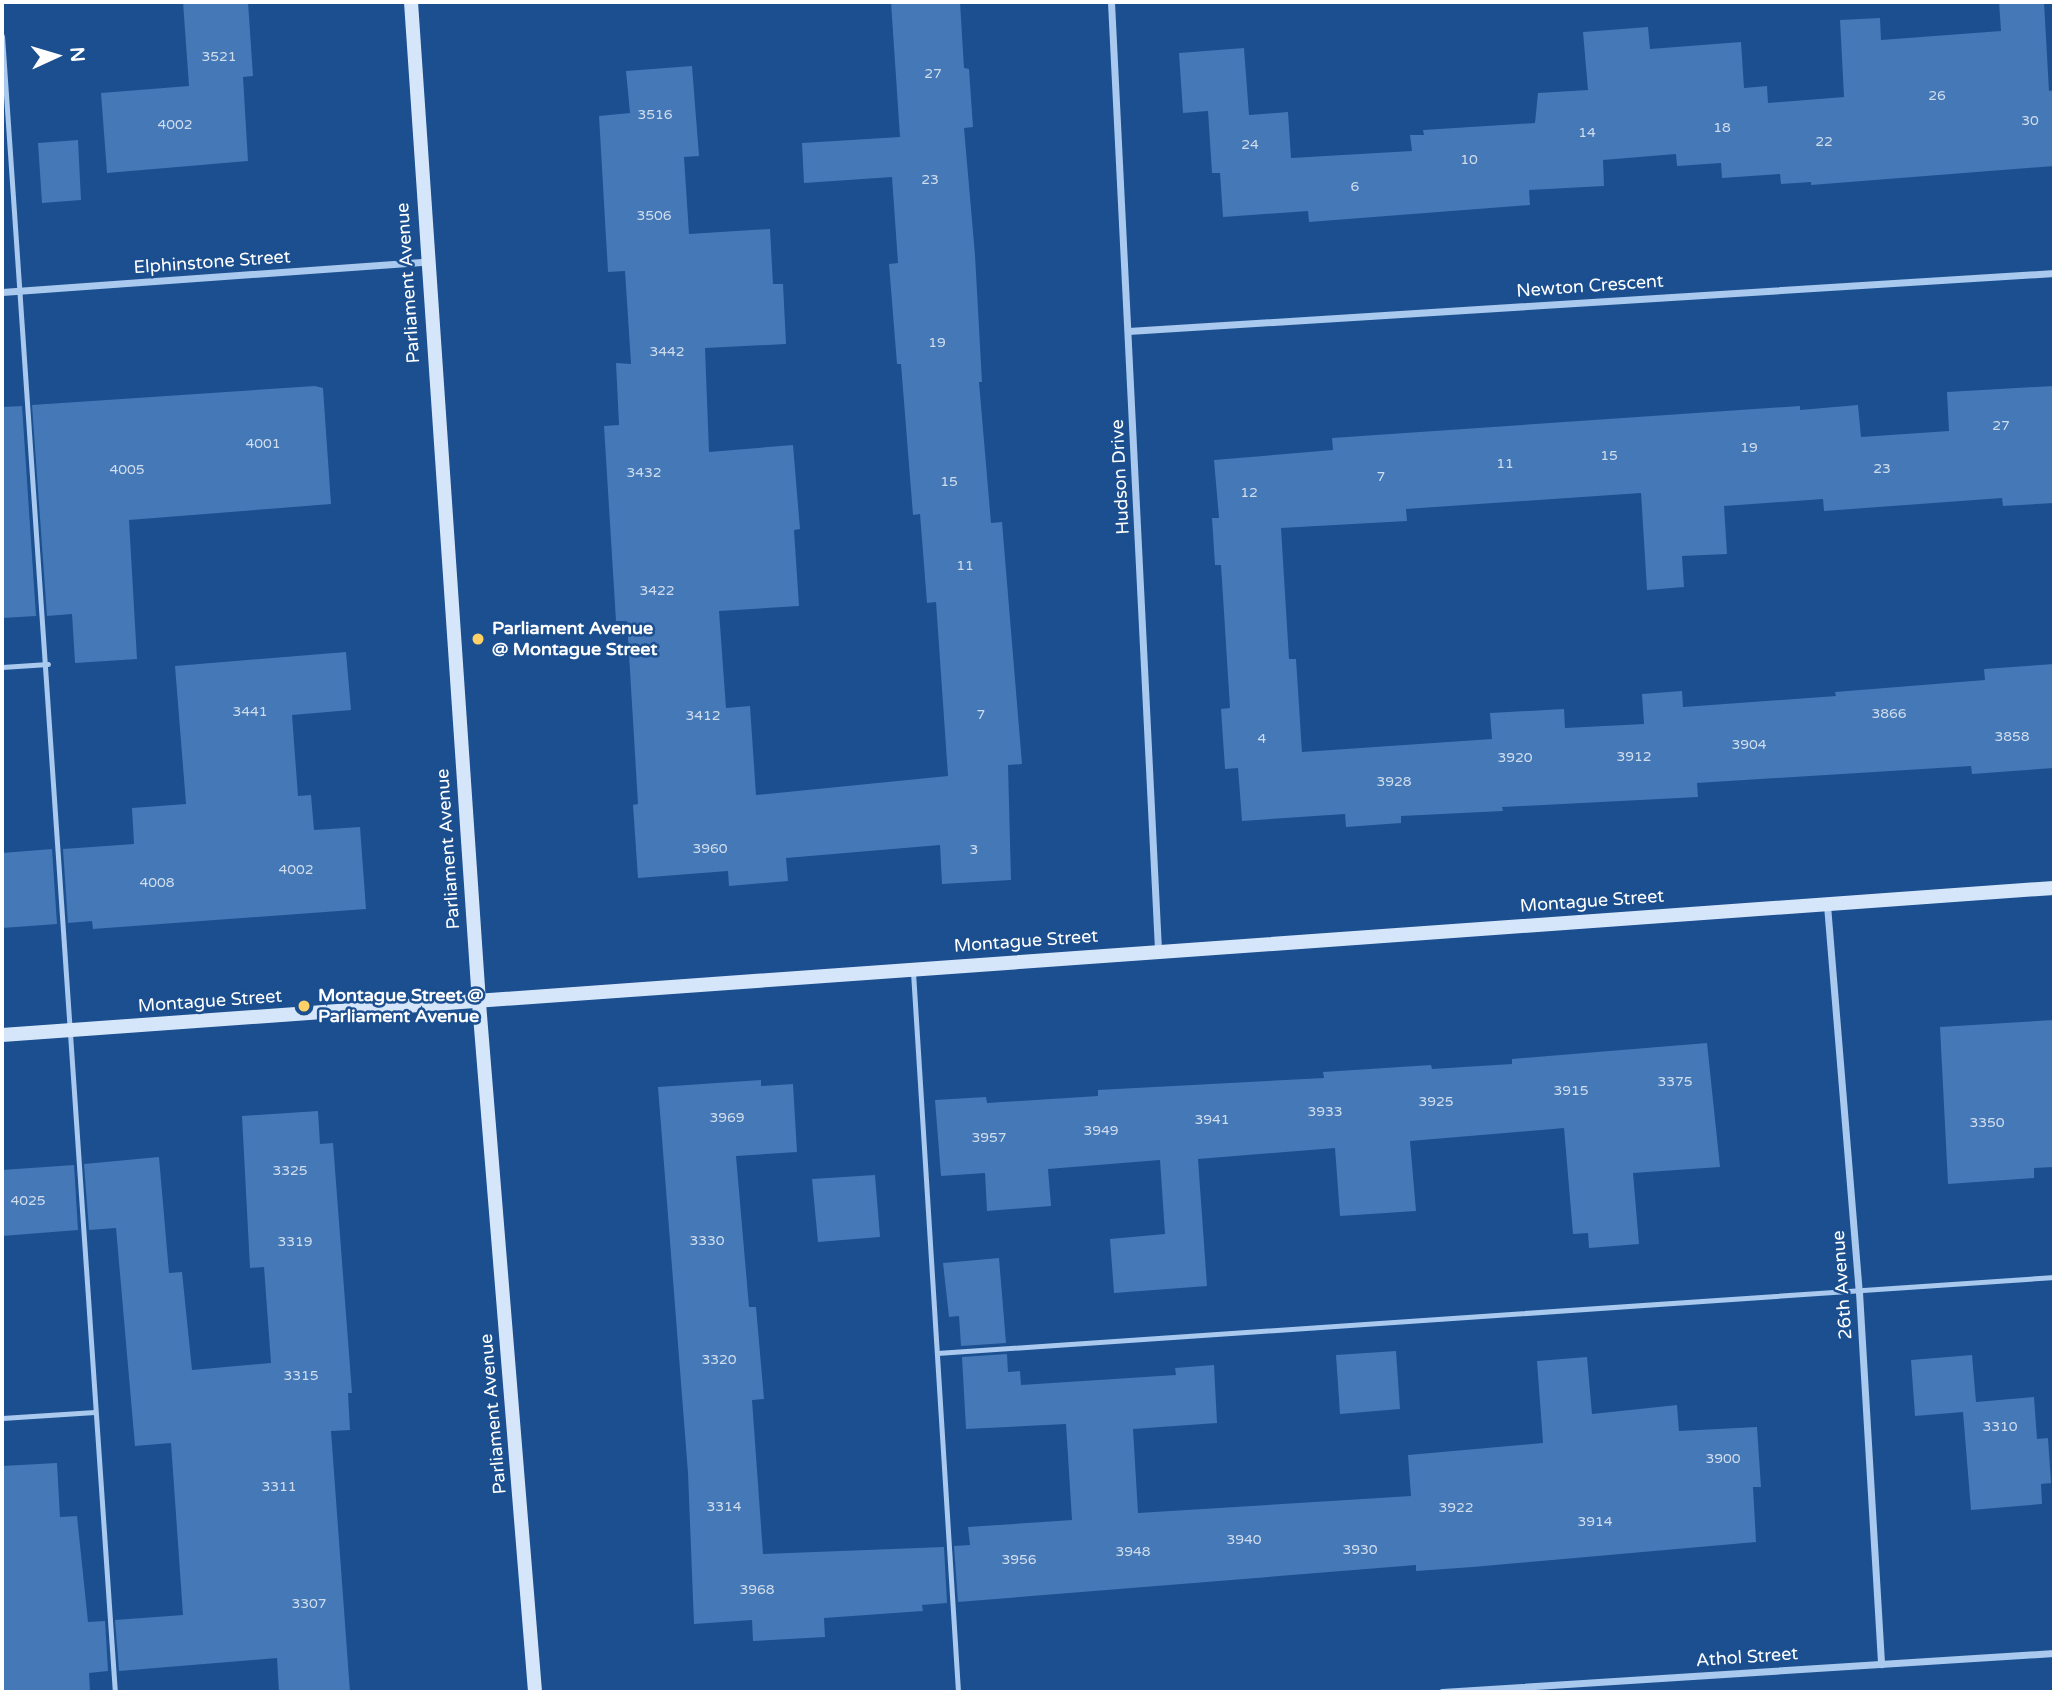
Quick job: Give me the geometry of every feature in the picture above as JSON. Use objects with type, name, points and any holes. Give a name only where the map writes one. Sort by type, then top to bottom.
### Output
[{"type":"street","name":"Parliament Avenue","points":[[411,2],[425,262],[479,1003],[535,1692]]},
{"type":"street","name":"Hudson Drive","points":[[1111,2],[1158,950]]},
{"type":"street","name":"Elphinstone Street","points":[[2,292],[425,262]]},
{"type":"street","name":"Newton Crescent","points":[[1128,331],[2054,273]]},
{"type":"street","name":"Montague Street","points":[[2,1035],[479,1003],[1158,950],[2054,888]]},
{"type":"street","name":"26th Avenue","points":[[1827,905],[1859,1292],[1881,1664]]},
{"type":"street","name":"Athol Street","points":[[1442,1692],[2054,1653]]},
{"type":"lane","points":[[2,36],[73,1029],[95,1412],[115,1692]]},
{"type":"lane","points":[[2,667],[48,664]]},
{"type":"lane","points":[[913,969],[958,1692]]},
{"type":"lane","points":[[937,1353],[2054,1277]]},
{"type":"lane","points":[[2,1418],[95,1412]]},
{"type":"building","points":[[183,2],[248,2],[253,76],[243,77],[248,161],[107,173],[101,93],[189,86]]},
{"type":"building","points":[[891,2],[960,2],[964,68],[969,69],[973,127],[964,128],[975,255],[982,382],[979,382],[991,523],[1002,522],[1022,764],[1008,765],[1011,880],[942,884],[940,845],[786,858],[788,881],[729,886],[728,871],[638,878],[633,805],[638,804],[627,621],[616,621],[604,426],[619,425],[616,363],[631,364],[625,271],[608,272],[599,116],[630,113],[626,71],[692,66],[699,156],[684,157],[689,234],[770,229],[773,284],[783,284],[786,344],[705,348],[709,452],[793,445],[800,529],[794,530],[799,606],[719,611],[726,708],[750,706],[756,795],[948,776],[936,602],[927,603],[920,514],[913,515],[901,364],[897,364],[889,264],[898,263],[892,177],[804,183],[802,143],[900,137]]},
{"type":"building","points":[[1999,2],[2044,2],[2049,91],[2054,90],[2054,166],[1811,185],[1811,182],[1781,184],[1780,174],[1722,178],[1721,163],[1677,166],[1676,154],[1603,160],[1604,186],[1529,190],[1530,205],[1309,222],[1308,211],[1223,217],[1220,173],[1212,173],[1208,111],[1183,113],[1179,53],[1244,48],[1249,115],[1288,112],[1291,158],[1412,151],[1410,135],[1424,135],[1423,130],[1535,123],[1538,93],[1588,90],[1583,32],[1648,27],[1650,49],[1741,42],[1744,88],[1767,86],[1768,103],[1844,97],[1840,20],[1880,18],[1881,40],[2001,31]]},
{"type":"building","points":[[78,140],[81,200],[42,203],[38,143]]},
{"type":"building","points":[[315,386],[323,388],[331,504],[129,520],[137,659],[75,663],[72,614],[47,616],[32,405]]},
{"type":"building","points":[[2054,386],[2054,503],[2003,506],[2002,498],[1824,511],[1823,499],[1724,506],[1727,554],[1682,556],[1684,587],[1647,590],[1641,493],[1406,509],[1407,521],[1281,528],[1289,659],[1296,659],[1302,752],[1492,739],[1490,713],[1564,709],[1565,728],[1644,724],[1642,694],[1682,691],[1683,707],[1836,696],[1835,692],[1985,680],[1984,669],[2054,664],[2054,768],[1972,774],[1971,766],[1697,783],[1698,797],[1502,807],[1503,811],[1401,816],[1401,823],[1346,827],[1345,814],[1242,821],[1238,768],[1225,769],[1221,709],[1230,708],[1221,565],[1215,565],[1212,518],[1219,518],[1214,460],[1333,450],[1332,438],[1800,406],[1800,410],[1858,405],[1861,437],[1949,431],[1947,392]]},
{"type":"building","points":[[22,406],[36,616],[2,618],[2,407]]},
{"type":"building","points":[[346,652],[351,710],[292,715],[298,796],[311,795],[314,830],[360,827],[366,909],[93,929],[92,921],[68,923],[63,849],[134,844],[132,808],[186,804],[175,666]]},
{"type":"building","points":[[52,849],[57,924],[2,928],[2,853]]},
{"type":"building","points":[[2054,1020],[2054,1167],[2034,1168],[2034,1178],[1948,1184],[1940,1027]]},
{"type":"building","points":[[1707,1043],[1720,1167],[1633,1173],[1639,1244],[1589,1248],[1588,1233],[1573,1234],[1564,1128],[1410,1141],[1416,1211],[1340,1216],[1335,1148],[1198,1159],[1207,1286],[1114,1293],[1110,1239],[1165,1234],[1160,1160],[1048,1169],[1051,1206],[987,1211],[985,1173],[941,1176],[935,1100],[986,1097],[987,1103],[1098,1096],[1098,1090],[1324,1078],[1323,1072],[1431,1065],[1432,1069],[1512,1064],[1512,1059]]},
{"type":"building","points":[[761,1080],[761,1086],[793,1084],[797,1152],[736,1156],[749,1307],[756,1307],[764,1399],[752,1400],[763,1554],[944,1547],[947,1603],[922,1605],[923,1611],[824,1618],[825,1637],[753,1641],[752,1620],[694,1624],[688,1473],[658,1087]]},
{"type":"building","points":[[318,1111],[320,1144],[333,1143],[352,1393],[348,1393],[350,1430],[331,1431],[350,1692],[279,1692],[277,1658],[119,1671],[115,1620],[183,1615],[171,1443],[135,1446],[116,1228],[89,1230],[84,1164],[159,1157],[169,1273],[182,1272],[192,1370],[271,1363],[264,1267],[250,1268],[242,1116]]},
{"type":"building","points":[[74,1165],[78,1230],[2,1236],[2,1170]]},
{"type":"building","points":[[875,1175],[880,1237],[818,1242],[812,1179]]},
{"type":"building","points":[[999,1258],[1006,1343],[961,1346],[959,1316],[949,1317],[943,1263]]},
{"type":"building","points":[[1396,1351],[1400,1409],[1340,1414],[1336,1355]]},
{"type":"building","points":[[1007,1354],[1008,1372],[1020,1371],[1021,1385],[1176,1375],[1175,1368],[1214,1365],[1217,1423],[1133,1429],[1138,1513],[1411,1496],[1408,1455],[1543,1443],[1537,1361],[1587,1357],[1592,1414],[1677,1405],[1679,1431],[1757,1427],[1761,1487],[1753,1487],[1756,1542],[1473,1567],[1416,1571],[1416,1565],[958,1602],[954,1546],[970,1545],[968,1527],[1072,1520],[1066,1424],[966,1429],[962,1357]]},
{"type":"building","points":[[1972,1355],[1976,1402],[2034,1397],[2037,1439],[2048,1438],[2051,1483],[2041,1484],[2042,1504],[1971,1510],[1963,1412],[1915,1416],[1911,1360]]},
{"type":"building","points":[[57,1463],[60,1517],[77,1516],[88,1622],[105,1621],[108,1671],[89,1673],[90,1692],[2,1692],[2,1466]]},
{"type":"place","name":"Parliament Avenue @ Montague Street","points":[[478,639]]},
{"type":"place","name":"Montague Street @ Parliament Avenue","points":[[304,1006]]}]
